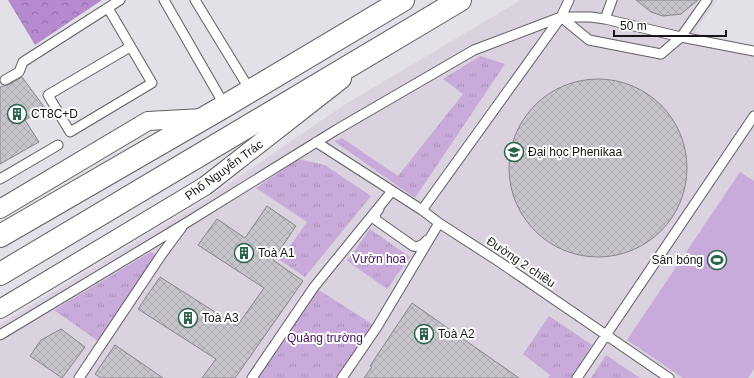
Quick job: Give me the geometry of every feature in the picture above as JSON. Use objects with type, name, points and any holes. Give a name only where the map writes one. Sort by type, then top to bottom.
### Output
[{"type":"main road","points":[[0,236],[225,106],[402,0]]},
{"type":"main road","name":"Phố Nguyễn Trác","points":[[0,274],[460,0]]},
{"type":"street","name":"Phố Nguyễn Trác","points":[[0,309],[205,186],[395,39]]},
{"type":"street","points":[[0,209],[148,121],[204,118]]},
{"type":"lane","points":[[5,80],[18,72],[23,62],[120,0]]},
{"type":"lane","points":[[164,0],[225,106]]},
{"type":"lane","points":[[195,0],[250,90]]},
{"type":"lane","points":[[422,210],[561,17],[569,0]]},
{"type":"lane","points":[[605,19],[612,0]]},
{"type":"lane","points":[[561,17],[589,40],[661,54],[682,37],[707,0]]},
{"type":"lane","points":[[108,8],[152,83],[70,132],[48,94],[130,46]]},
{"type":"lane","points":[[0,335],[186,223],[316,142],[474,50],[561,17],[591,17],[605,19],[682,37],[754,51]]},
{"type":"lane","points":[[577,378],[754,116]]},
{"type":"lane","name":"Đường 2 chiều","points":[[316,142],[422,210],[669,378]]},
{"type":"lane","points":[[0,180],[58,145]]},
{"type":"lane","points":[[392,190],[375,214],[375,217],[378,221],[407,242],[415,247],[421,246],[440,223]]},
{"type":"lane","points":[[252,378],[314,287],[392,190]]},
{"type":"lane","points":[[80,378],[162,254],[186,223]]},
{"type":"lane","points":[[342,378],[377,327],[440,223]]},
{"type":"shaded area","name":"Đại học Phenikaa","points":[[521,0],[717,0],[695,32],[754,46],[754,378],[0,378],[0,324],[205,200],[344,105]]},
{"type":"green space","points":[[8,0],[102,0],[35,45]]},
{"type":"green space","points":[[480,56],[505,64],[415,198],[334,141],[342,138],[398,176],[463,94],[443,79]]},
{"type":"green space","points":[[298,159],[325,165],[371,196],[305,277],[280,260],[307,222],[256,188]]},
{"type":"green space","name":"Sân bóng","points":[[740,172],[754,181],[754,369],[748,378],[683,378],[627,340]]},
{"type":"green space","name":"Vườn hoa","points":[[370,229],[410,257],[387,289],[347,261]]},
{"type":"green space","points":[[152,252],[155,254],[155,258],[98,341],[54,310],[149,253]]},
{"type":"green space","name":"Quảng trường","points":[[314,287],[377,327],[342,378],[252,378]]},
{"type":"green space","points":[[549,316],[592,345],[571,378],[548,378],[550,375],[523,354]]},
{"type":"green space","points":[[606,355],[640,378],[591,378]]},
{"type":"building","points":[[636,0],[698,0],[681,14],[663,16],[651,12]]},
{"type":"building","name":"CT8C+D","points":[[22,77],[45,108],[25,120],[39,142],[0,164],[0,87],[8,85]]},
{"type":"building","points":[[589,79],[607,79],[640,89],[661,105],[677,126],[683,142],[687,159],[687,177],[683,194],[677,210],[661,231],[640,247],[624,253],[607,257],[589,257],[556,247],[542,237],[529,224],[519,210],[513,194],[509,177],[509,159],[519,126],[529,112],[542,99],[556,89],[572,83]]},
{"type":"building","points":[[267,206],[296,226],[273,260],[303,281],[235,378],[202,378],[216,359],[138,309],[160,277],[237,326],[264,288],[198,245],[217,219],[245,238]]},
{"type":"building","name":"Toà A2","points":[[412,303],[519,378],[364,378],[372,367],[370,366]]},
{"type":"building","points":[[61,329],[85,347],[62,378],[30,356],[41,340]]},
{"type":"building","points":[[115,345],[163,378],[101,378],[95,374]]},
{"type":"place","name":"CT8C+D","points":[[17,114]]},
{"type":"place","name":"Đại học Phenikaa","points":[[514,152]]},
{"type":"place","name":"Toà A1","points":[[244,253]]},
{"type":"place","name":"Sân bóng","points":[[717,260]]},
{"type":"place","name":"Toà A3","points":[[188,318]]},
{"type":"place","name":"Toà A2","points":[[424,334]]}]
